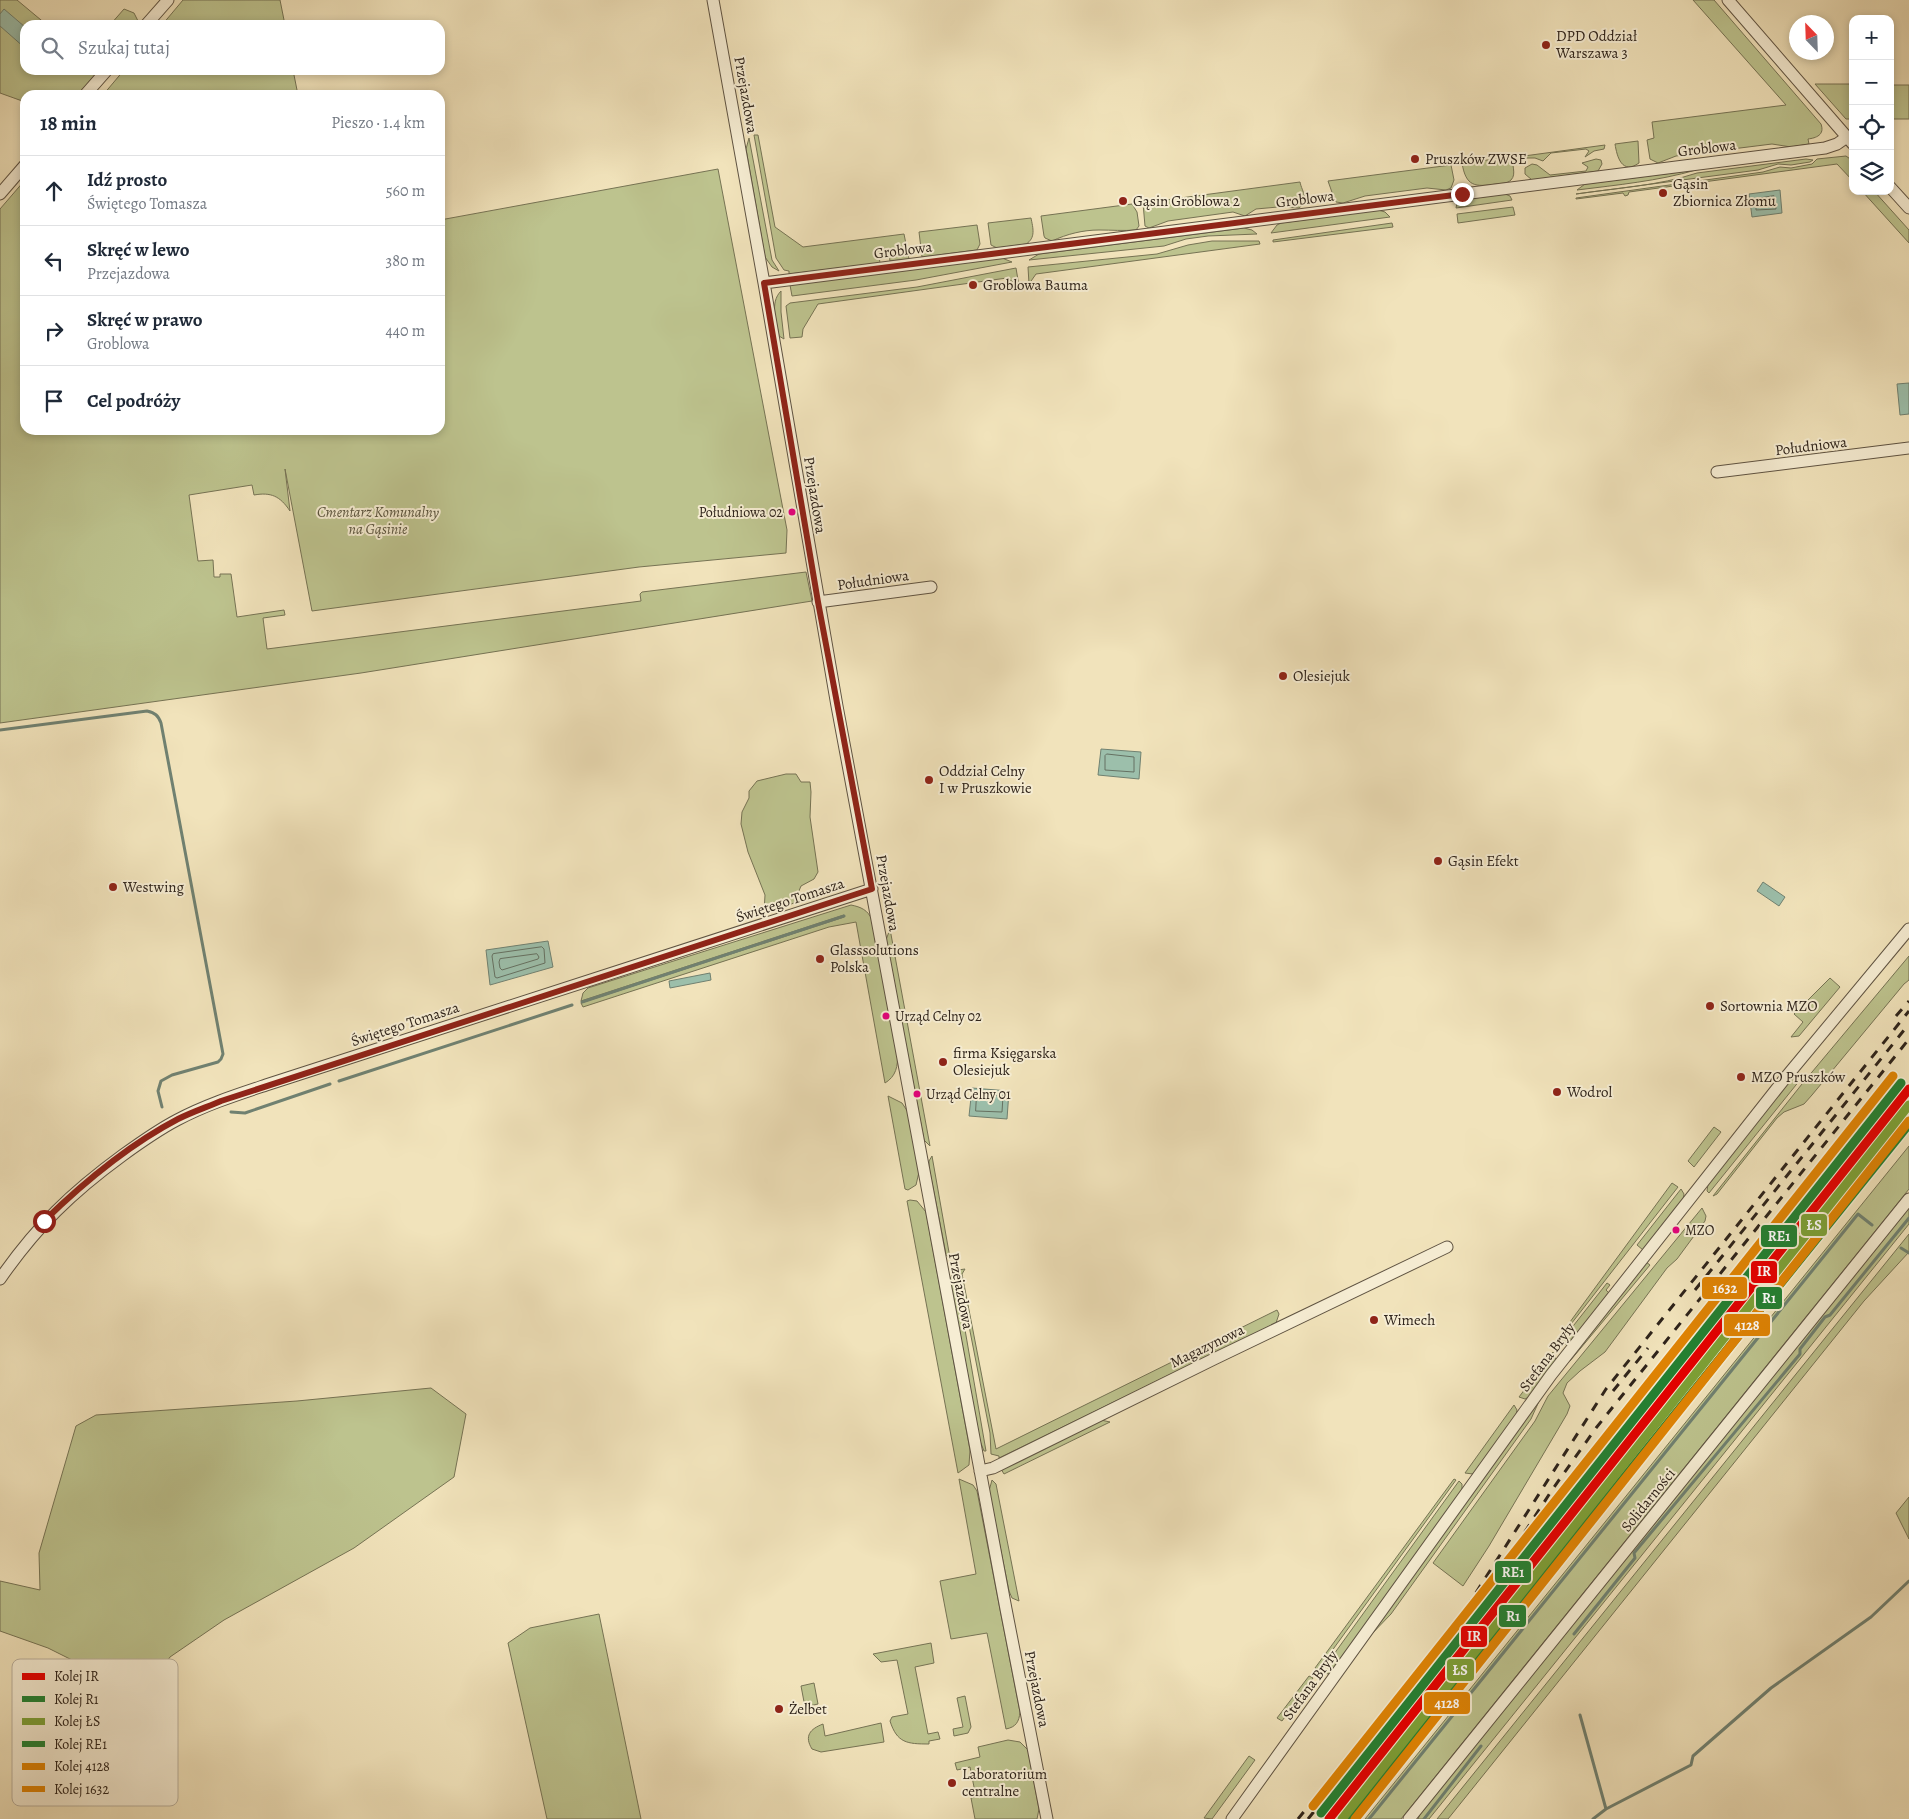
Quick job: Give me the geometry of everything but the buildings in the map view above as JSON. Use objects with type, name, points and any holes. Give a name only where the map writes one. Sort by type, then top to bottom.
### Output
[{"type":"street","points":[[150,20],[168,0]]},
{"type":"street","name":"Przejazdowa","points":[[713,0],[764,283],[818,602],[1047,1819]]},
{"type":"street","points":[[1728,0],[1849,140]]},
{"type":"street","points":[[89,90],[103,75]]},
{"type":"street","name":"Groblowa","points":[[764,283],[1815,149],[1849,141]]},
{"type":"street","points":[[0,194],[20,171]]},
{"type":"street","points":[[1894,191],[1909,208]]},
{"type":"street","name":"Południowa","points":[[1717,472],[1909,448]]},
{"type":"street","name":"Południowa","points":[[818,602],[931,587]]},
{"type":"street","name":"Świętego Tomasza","points":[[0,1279],[27,1242],[72,1195],[152,1134],[179,1119],[266,1085],[872,889]]},
{"type":"street","name":"Stefana Bryły","points":[[1232,1819],[1552,1375],[1786,1078],[1909,929]]},
{"type":"street","name":"Solidarności","points":[[1409,1819],[1909,1198]]},
{"type":"street","name":"Magazynowa","points":[[980,1471],[993,1468],[1214,1358],[1447,1247]]},
{"type":"green space","points":[[0,0],[17,0],[41,20],[20,20],[20,75],[95,75],[82,90],[20,90],[20,100],[0,93]]},
{"type":"green space","points":[[183,0],[280,0],[284,20],[166,20]]},
{"type":"green space","points":[[1693,0],[1714,0],[1821,124],[1821,133],[1817,137],[1808,139],[1809,144],[1791,147],[1772,144],[1676,156],[1658,163],[1650,159],[1647,140],[1654,138],[1652,122],[1786,105]]},
{"type":"green space","points":[[124,9],[134,13],[138,20],[114,20]]},
{"type":"green space","points":[[120,75],[294,75],[297,90],[107,90]]},
{"type":"green space","points":[[1815,84],[1849,84],[1849,119],[1846,119]]},
{"type":"green space","points":[[1894,85],[1909,85],[1909,119],[1894,119]]},
{"type":"green space","points":[[754,135],[758,135],[775,227],[803,247],[904,234],[909,259],[890,261],[889,255],[879,256],[880,263],[789,274],[789,271],[784,270],[776,258]]},
{"type":"green space","points":[[749,138],[772,260],[779,271],[772,267],[765,257],[746,149]]},
{"type":"green space","points":[[1638,141],[1639,163],[1628,167],[1624,166],[1619,159],[1615,144]]},
{"type":"green space","points":[[1605,145],[1604,149],[1594,151],[1585,157],[1589,151],[1586,149],[1551,153],[1543,161],[1535,158],[1525,158],[1524,156]]},
{"type":"green space","points":[[1846,156],[1849,158],[1849,177],[1837,164],[1629,192],[1625,196],[1623,193],[1576,199],[1763,172],[1780,167],[1791,168],[1812,164],[1817,159]]},
{"type":"green space","points":[[1513,157],[1513,178],[1506,183],[1489,185],[1477,185],[1469,181],[1462,163]]},
{"type":"green space","points":[[1596,159],[1601,160],[1602,164],[1598,171],[1532,180],[1525,174],[1525,168],[1532,164],[1537,165],[1550,175],[1586,171],[1588,167],[1582,163]]},
{"type":"green space","points":[[1806,159],[1813,160],[1791,165],[1778,164],[1758,170],[1644,185],[1697,173]]},
{"type":"green space","points":[[1451,165],[1454,180],[1451,188],[1446,190],[1427,188],[1365,196],[1343,203],[1336,202],[1328,181]]},
{"type":"green space","name":"Cmentarz Komunalny na Gąsinie","points":[[718,169],[787,530],[786,553],[639,567],[312,611],[285,469],[290,511],[275,496],[265,494],[254,495],[252,485],[189,495],[198,561],[213,560],[214,577],[220,577],[220,574],[231,574],[237,617],[284,610],[285,615],[263,618],[267,649],[641,601],[640,594],[642,592],[806,572],[812,601],[361,673],[0,723],[0,209],[20,186],[20,435],[445,435],[445,219]]},
{"type":"green space","points":[[1696,170],[1652,180],[1577,190],[1585,184]]},
{"type":"green space","points":[[1300,182],[1305,199],[1299,208],[1256,209],[1245,216],[1233,212],[1168,221],[1149,228],[1145,226],[1143,203]]},
{"type":"green space","points":[[1505,194],[1510,196],[1512,200],[1456,208],[1457,203],[1461,200]]},
{"type":"green space","points":[[1866,195],[1878,195],[1909,230],[1909,243]]},
{"type":"green space","points":[[1132,204],[1137,212],[1139,226],[1136,230],[1087,231],[1069,234],[1052,241],[1044,236],[1041,216]]},
{"type":"green space","points":[[1513,207],[1515,215],[1458,223],[1457,214]]},
{"type":"green space","points":[[1378,210],[1385,212],[1390,217],[1271,233],[1281,223]]},
{"type":"green space","points":[[1031,218],[1033,236],[1029,242],[997,248],[991,245],[988,223]]},
{"type":"green space","points":[[1392,223],[1393,227],[1273,242],[1273,240]]},
{"type":"green space","points":[[977,225],[980,244],[977,250],[922,257],[919,232]]},
{"type":"green space","points":[[1244,228],[1252,230],[1257,234],[1208,236],[1186,239],[1164,246],[1029,260],[1039,254]]},
{"type":"green space","points":[[1212,241],[1259,241],[1260,244],[1036,274],[1029,284],[1028,267],[1157,254],[1188,245]]},
{"type":"green space","points":[[1002,258],[1012,262],[916,280],[792,296],[790,285]]},
{"type":"green space","points":[[1016,268],[1019,286],[1007,278],[818,304],[803,329],[802,337],[790,338],[786,306],[790,303],[917,287]]},
{"type":"green space","points":[[781,291],[784,339],[779,336],[775,313],[775,301]]},
{"type":"green space","points":[[786,774],[796,774],[801,782],[810,782],[810,817],[818,872],[814,879],[801,886],[794,903],[764,912],[765,895],[748,852],[741,824],[742,812],[749,798],[749,791],[757,781]]},
{"type":"green space","points":[[851,905],[864,910],[872,920],[889,1012],[884,1013],[885,1021],[890,1020],[896,1045],[896,1070],[885,1083],[856,922],[829,927],[583,1007],[581,1003],[844,917],[844,915],[581,1001],[583,993],[588,988]]},
{"type":"green space","points":[[890,929],[930,1146],[924,1140],[886,940]]},
{"type":"green space","points":[[1909,956],[1909,980],[1804,1104],[1784,1112],[1777,1118],[1717,1194],[1713,1196],[1802,1084]]},
{"type":"green space","points":[[1830,978],[1840,987],[1799,1036],[1791,1037],[1803,1022],[1794,1014]]},
{"type":"green space","points":[[1794,1076],[1800,1080],[1709,1193],[1707,1191],[1708,1184]]},
{"type":"green space","points":[[888,1096],[902,1103],[908,1112],[919,1172],[916,1185],[908,1190],[905,1189]]},
{"type":"green space","points":[[1714,1127],[1721,1132],[1694,1167],[1688,1161]]},
{"type":"green space","points":[[1909,1146],[1909,1189],[1401,1819],[1365,1819]]},
{"type":"green space","points":[[932,1156],[950,1258],[946,1255],[929,1167],[929,1161]]},
{"type":"green space","points":[[1672,1183],[1678,1187],[1557,1342],[1556,1341]]},
{"type":"green space","points":[[1681,1189],[1684,1194],[1683,1200],[1643,1250],[1637,1245]]},
{"type":"green space","points":[[907,1201],[917,1201],[926,1212],[970,1450],[969,1465],[958,1473]]},
{"type":"green space","points":[[1702,1208],[1706,1216],[1705,1221],[1677,1259],[1667,1268],[1605,1352],[1567,1383],[1563,1393],[1570,1406],[1567,1414],[1489,1546],[1463,1586],[1433,1563],[1535,1421],[1548,1396]]},
{"type":"green space","points":[[1909,1208],[1909,1224],[1429,1819],[1418,1819],[1420,1814]]},
{"type":"green space","points":[[1909,1234],[1909,1252],[1864,1301],[1448,1819],[1437,1819]]},
{"type":"green space","points":[[1646,1262],[1650,1265],[1570,1361],[1569,1360]]},
{"type":"green space","points":[[965,1269],[962,1274],[996,1449],[1277,1310],[1279,1314],[1276,1323],[999,1458],[999,1456],[991,1454],[990,1433],[958,1270]]},
{"type":"green space","points":[[953,1273],[959,1295],[986,1451],[984,1451],[980,1441],[950,1279]]},
{"type":"green space","points":[[1607,1283],[1610,1285],[1606,1290],[1609,1293],[1568,1344],[1559,1344]]},
{"type":"green space","points":[[1553,1352],[1556,1360],[1529,1397],[1525,1399],[1519,1397]]},
{"type":"green space","points":[[431,1388],[466,1414],[454,1477],[354,1548],[224,1620],[169,1659],[70,1659],[48,1648],[0,1631],[0,1581],[40,1590],[39,1553],[76,1426],[96,1415],[297,1401]]},
{"type":"green space","points":[[1540,1399],[1531,1419],[1391,1614],[1366,1640]]},
{"type":"green space","points":[[1514,1405],[1517,1410],[1516,1415],[1473,1474],[1465,1473]]},
{"type":"green space","points":[[1101,1420],[1110,1422],[1004,1474],[1001,1469]]},
{"type":"green space","points":[[959,1479],[973,1485],[977,1491],[1020,1712],[1016,1724],[1006,1729],[987,1633],[951,1639],[940,1581],[976,1574]]},
{"type":"green space","points":[[1454,1479],[1456,1480],[1318,1670],[1315,1668]]},
{"type":"green space","points":[[992,1480],[996,1484],[1019,1601],[1012,1598],[1009,1591],[989,1491]]},
{"type":"green space","points":[[1459,1481],[1462,1484],[1462,1491],[1331,1672],[1328,1674],[1321,1672]]},
{"type":"green space","points":[[1909,1497],[1909,1539],[1896,1513]]},
{"type":"green space","points":[[599,1614],[641,1819],[547,1819],[508,1643],[530,1628]]},
{"type":"green space","points":[[931,1643],[934,1663],[915,1667],[928,1734],[938,1732],[940,1739],[929,1741],[929,1744],[909,1743],[896,1734],[890,1721],[892,1717],[908,1714],[897,1660],[881,1662],[873,1654]]},
{"type":"green space","points":[[1309,1676],[1313,1678],[1282,1721],[1277,1718]]},
{"type":"green space","points":[[814,1683],[818,1704],[805,1707],[801,1686]]},
{"type":"green space","points":[[965,1696],[971,1727],[968,1733],[954,1736],[953,1729],[963,1727],[957,1698]]},
{"type":"green space","points":[[881,1723],[884,1742],[821,1752],[812,1749],[810,1744],[810,1734],[815,1728],[823,1724],[825,1736]]},
{"type":"green space","points":[[1008,1740],[1020,1742],[1028,1750],[1039,1809],[1037,1819],[975,1819],[971,1798],[976,1797],[970,1767],[957,1770],[955,1763],[980,1757],[978,1747]]},
{"type":"green space","points":[[1249,1756],[1255,1760],[1212,1819],[1204,1818]]},
{"type":"water","points":[[4,9],[20,23],[20,44],[0,26],[0,14]]},
{"type":"water","points":[[1780,190],[1782,213],[1752,217],[1749,194]]},
{"type":"water","points":[[1909,383],[1909,414],[1900,415],[1897,384]]},
{"type":"water","points":[[1101,749],[1141,752],[1139,779],[1098,775]]},
{"type":"water","points":[[1763,882],[1785,897],[1779,906],[1757,891]]},
{"type":"water","points":[[548,941],[553,967],[490,985],[486,950]]},
{"type":"water","points":[[710,973],[711,980],[670,988],[669,981]]},
{"type":"water","points":[[972,1088],[1009,1091],[1007,1119],[969,1116]]},
{"type":"waterway","points":[[0,730],[147,711],[156,715],[160,720],[223,1054],[218,1062],[172,1075],[161,1081],[158,1091],[162,1107]]},
{"type":"waterway","points":[[582,1002],[844,916]]},
{"type":"waterway","points":[[339,1081],[572,1005]]},
{"type":"waterway","points":[[231,1112],[245,1113],[330,1084]]},
{"type":"waterway","points":[[1369,1819],[1858,1214],[1872,1225]]},
{"type":"waterway","points":[[1574,1634],[1635,1558],[1634,1553],[1800,1354],[1800,1349],[1825,1317],[1830,1315],[1909,1218]]},
{"type":"waterway","points":[[1901,1248],[1909,1253]]},
{"type":"waterway","points":[[1593,1819],[1606,1809],[1691,1765],[1693,1756],[1771,1688],[1871,1617],[1909,1581]]},
{"type":"waterway","points":[[1580,1715],[1606,1809]]},
{"type":"waterway","points":[[1424,1819],[1481,1746]]},
{"type":"railway","points":[[1896,1016],[1909,1001]]},
{"type":"railway","points":[[1298,1819],[1463,1613],[1606,1389],[1909,1011]]},
{"type":"railway","points":[[1695,1290],[1909,1024]]},
{"type":"railway","points":[[1308,1819],[1469,1618],[1552,1490],[1596,1428],[1909,1039]]},
{"type":"railway","points":[[1613,1391],[1648,1348]]},
{"type":"rail line","name":"1632","points":[[1313,1806],[1893,1076]]},
{"type":"rail line","name":"RE1","points":[[1321,1813],[1901,1083]]},
{"type":"rail line","name":"IR","points":[[1329,1819],[1909,1089]]},
{"type":"rail line","name":"ŁS","points":[[1342,1819],[1909,1105]]},
{"type":"rail line","name":"4128","points":[[1355,1819],[1909,1121]]},
{"type":"rail line","name":"R1","points":[[1349,1819],[1909,1124]]},
{"type":"place","name":"DPD Oddział Warszawa 3","points":[[1546,45]]},
{"type":"place","name":"Pruszków ZWSE","points":[[1415,159]]},
{"type":"place","name":"Gąsin Zbiornica Złomu","points":[[1663,193]]},
{"type":"place","name":"Gąsin Groblowa 2","points":[[1123,201]]},
{"type":"place","name":"Groblowa Bauma","points":[[973,285]]},
{"type":"place","name":"Południowa 02","points":[[792,512]]},
{"type":"place","name":"Olesiejuk","points":[[1283,676]]},
{"type":"place","name":"Oddział Celny I w Pruszkowie","points":[[929,780]]},
{"type":"place","name":"Gąsin Efekt","points":[[1438,861]]},
{"type":"place","name":"Westwing","points":[[113,887]]},
{"type":"place","name":"Glasssolutions Polska","points":[[820,959]]},
{"type":"place","name":"Sortownia MZO","points":[[1710,1006]]},
{"type":"place","name":"Urząd Celny 02","points":[[886,1016]]},
{"type":"place","name":"firma Księgarska Olesiejuk","points":[[943,1062]]},
{"type":"place","name":"MZO Pruszków","points":[[1741,1077]]},
{"type":"place","name":"Wodrol","points":[[1557,1092]]},
{"type":"place","name":"Urząd Celny 01","points":[[917,1094]]},
{"type":"place","name":"MZO","points":[[1676,1230]]},
{"type":"place","name":"Wimech","points":[[1374,1320]]},
{"type":"place","name":"Żelbet","points":[[779,1709]]},
{"type":"place","name":"Laboratorium centralne","points":[[952,1783]]},
{"type":"route","points":[[44,1221],[104,1169],[152,1134],[179,1119],[221,1101],[872,889],[818,602],[764,283],[1462,194]]}]
